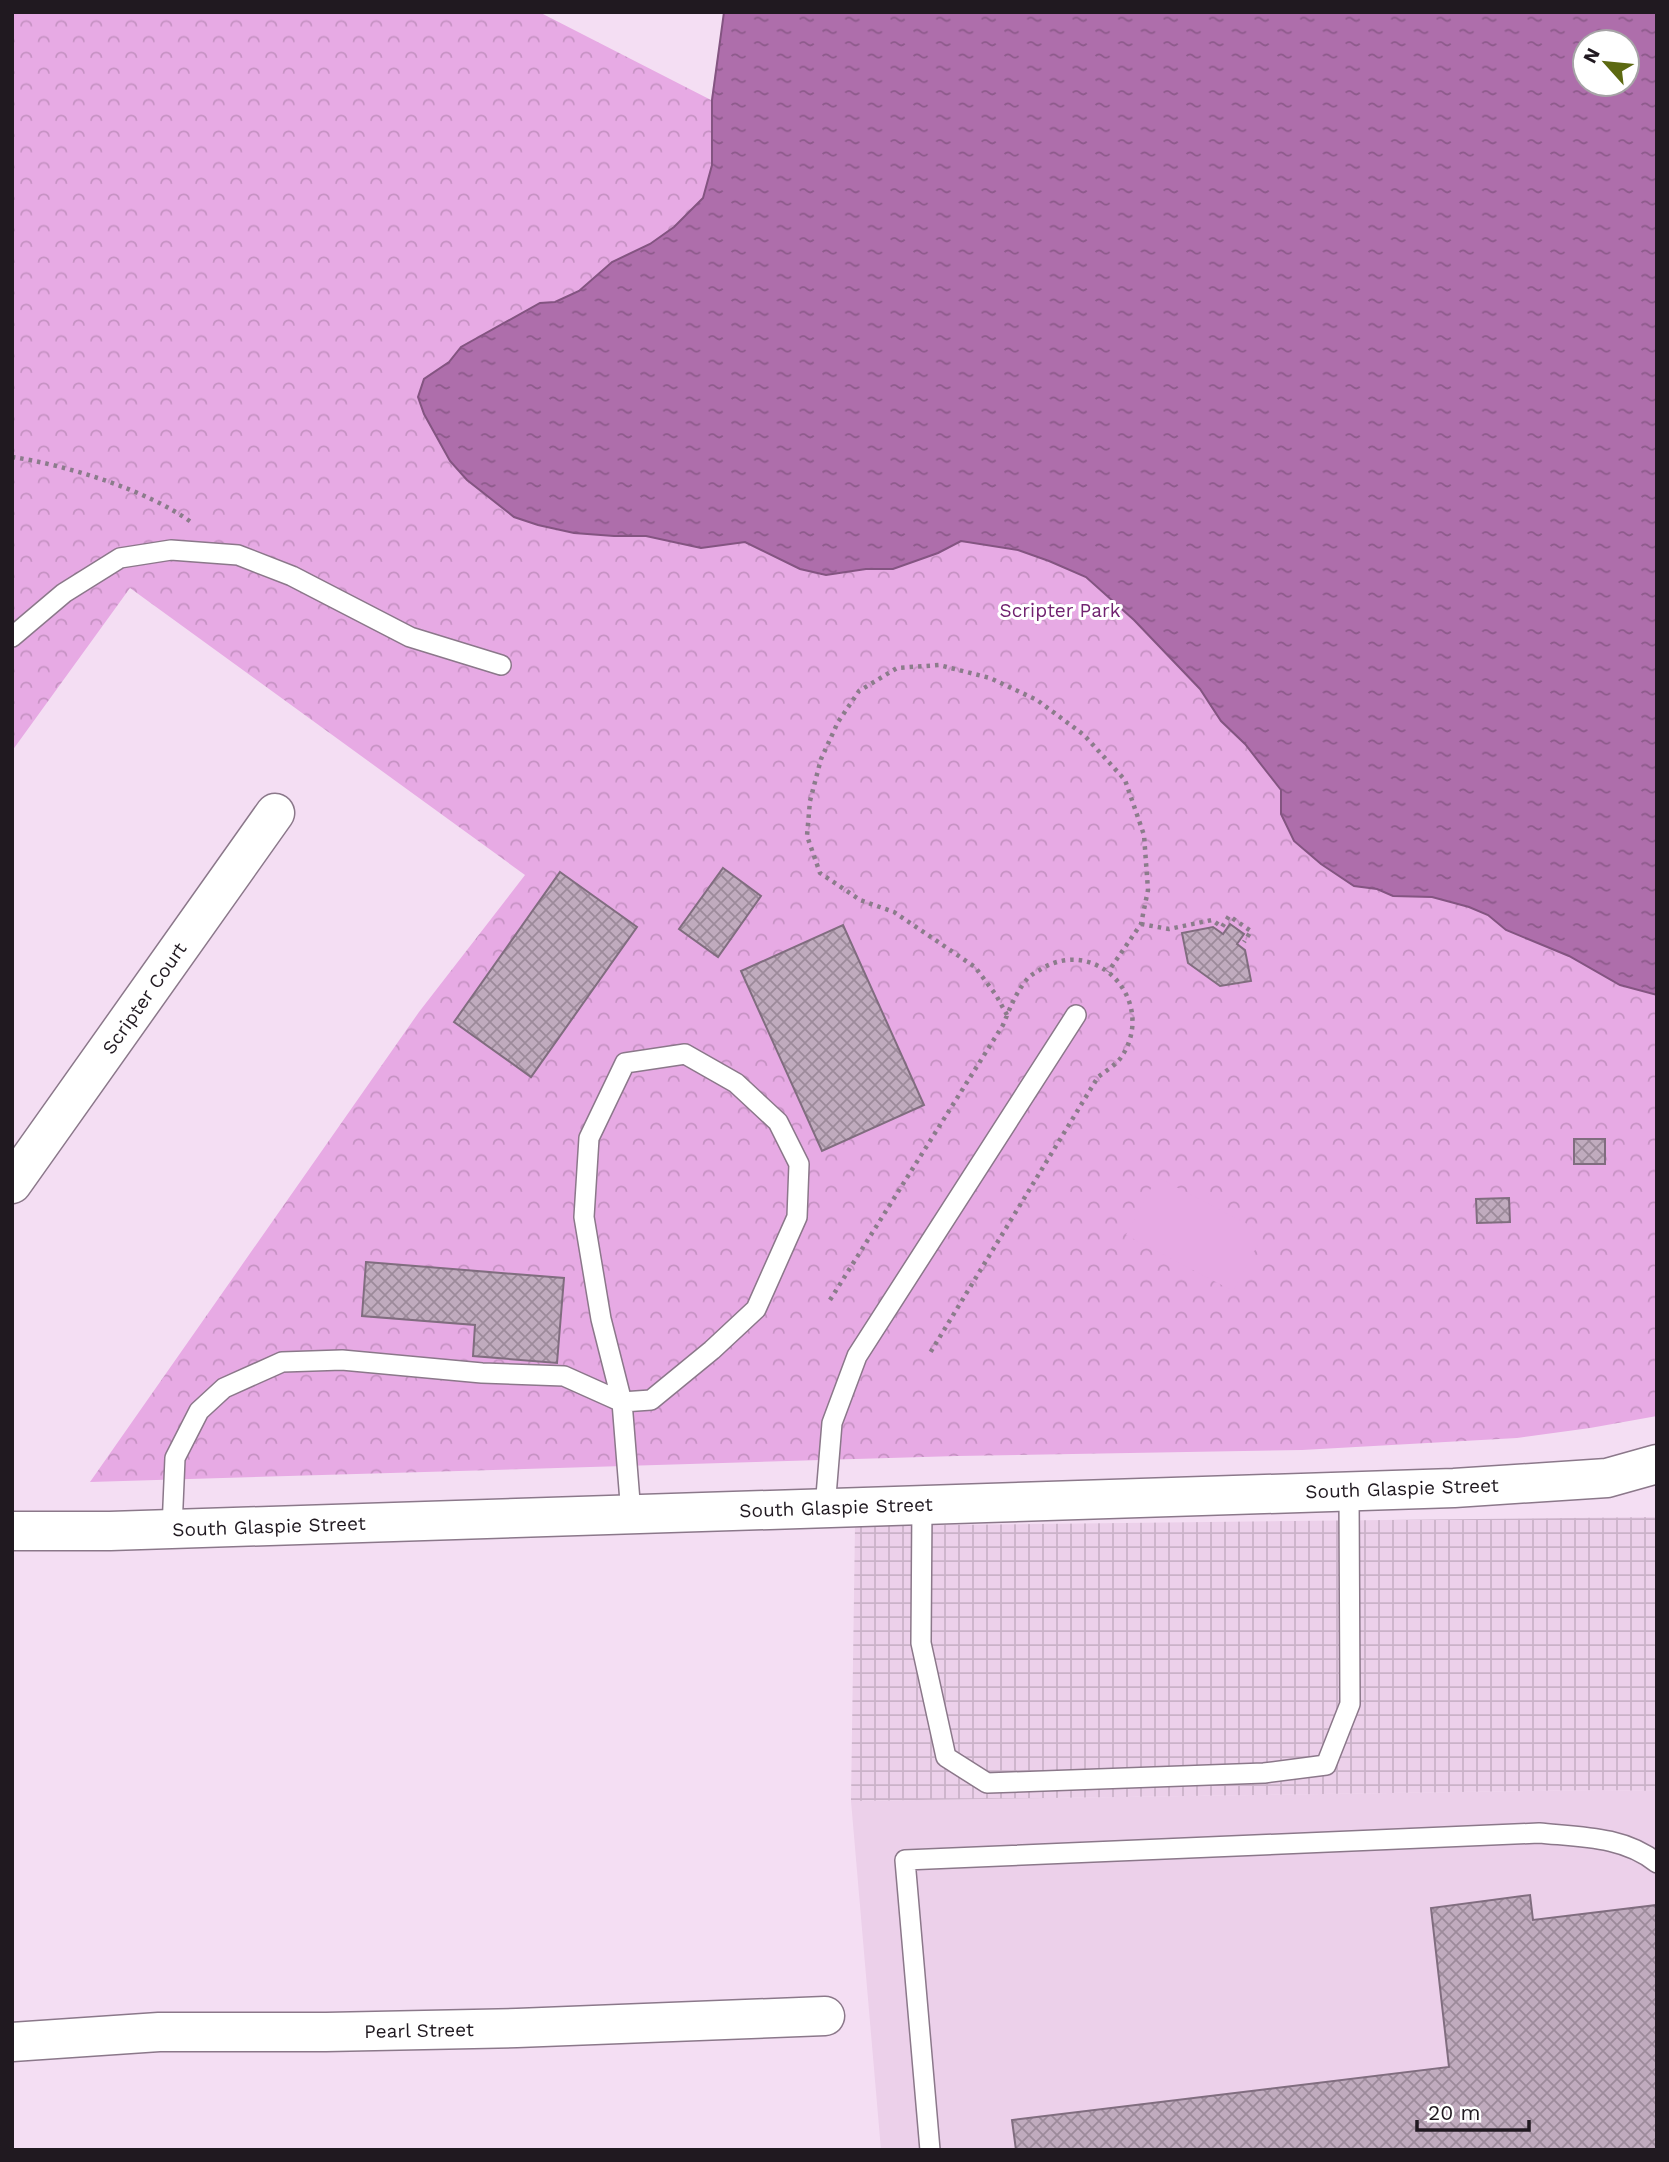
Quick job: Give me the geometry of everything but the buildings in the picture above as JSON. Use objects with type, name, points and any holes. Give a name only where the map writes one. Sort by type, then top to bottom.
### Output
[{"type":"street","name":"Scripter Court","points":[[12,1184],[275,813]]},
{"type":"street","name":"South Glaspie Street","points":[[12,1531],[172,1529],[1454,1488],[1607,1478],[1657,1464]]},
{"type":"street","name":"Pearl Street","points":[[12,2042],[159,2032],[503,2028],[825,2016]]},
{"type":"lane","points":[[12,637],[64,593],[120,558],[171,550],[238,555],[292,576],[410,637],[501,665]]},
{"type":"lane","points":[[825,1508],[832,1423],[858,1356],[1076,1015]]},
{"type":"lane","points":[[172,1529],[175,1458],[199,1411],[224,1388],[282,1362],[342,1360],[482,1373],[564,1376],[622,1402],[651,1400],[712,1350],[756,1309],[796,1217],[799,1164],[778,1122],[736,1083],[685,1054],[625,1063],[589,1138],[584,1217],[601,1319],[622,1402],[631,1514]]},
{"type":"lane","points":[[922,1504],[921,1643],[946,1757],[987,1783],[1264,1773],[1326,1765],[1350,1704],[1349,1491]]},
{"type":"lane","points":[[930,2150],[905,1860],[1539,1833],[1598,1838],[1642,1851],[1657,1863]]},
{"type":"path","points":[[12,457],[110,482],[173,509],[238,555]]},
{"type":"path","points":[[1007,1015],[975,967],[894,912],[860,900],[820,873],[807,836],[810,801],[821,759],[838,722],[859,691],[897,668],[939,665],[990,678],[1037,700],[1084,735],[1125,780],[1144,835],[1149,890],[1141,924],[1108,972]]},
{"type":"path","points":[[1141,924],[1169,929],[1212,920],[1222,926],[1229,916],[1251,931],[1244,942]]},
{"type":"shaded area","points":[[1657,1517],[1657,1791],[851,1801],[855,1526]]},
{"type":"shaded area","points":[[1657,1791],[1657,2150],[881,2150],[851,1801]]},
{"type":"green space","name":"Scripter Park","points":[[12,12],[539,12],[711,100],[724,12],[1657,12],[1657,1416],[1517,1438],[1302,1450],[957,1456],[90,1482],[419,1012],[525,875],[130,588],[12,751]]},
{"type":"green space","points":[[1157,1177],[1264,1233],[1233,1291],[1126,1235]]},
{"type":"water","points":[[724,12],[1657,12],[1657,995],[1620,985],[1569,956],[1506,930],[1488,915],[1469,907],[1432,897],[1393,896],[1377,889],[1354,886],[1321,864],[1294,841],[1281,814],[1281,790],[1245,744],[1221,721],[1200,689],[1134,620],[1086,577],[1018,550],[961,541],[938,553],[893,569],[866,569],[826,575],[800,569],[745,542],[701,548],[646,536],[574,533],[538,525],[514,517],[467,480],[450,461],[424,414],[418,397],[424,379],[449,362],[461,347],[540,303],[555,302],[579,291],[612,262],[650,244],[674,227],[703,198],[712,165],[712,100]]}]
